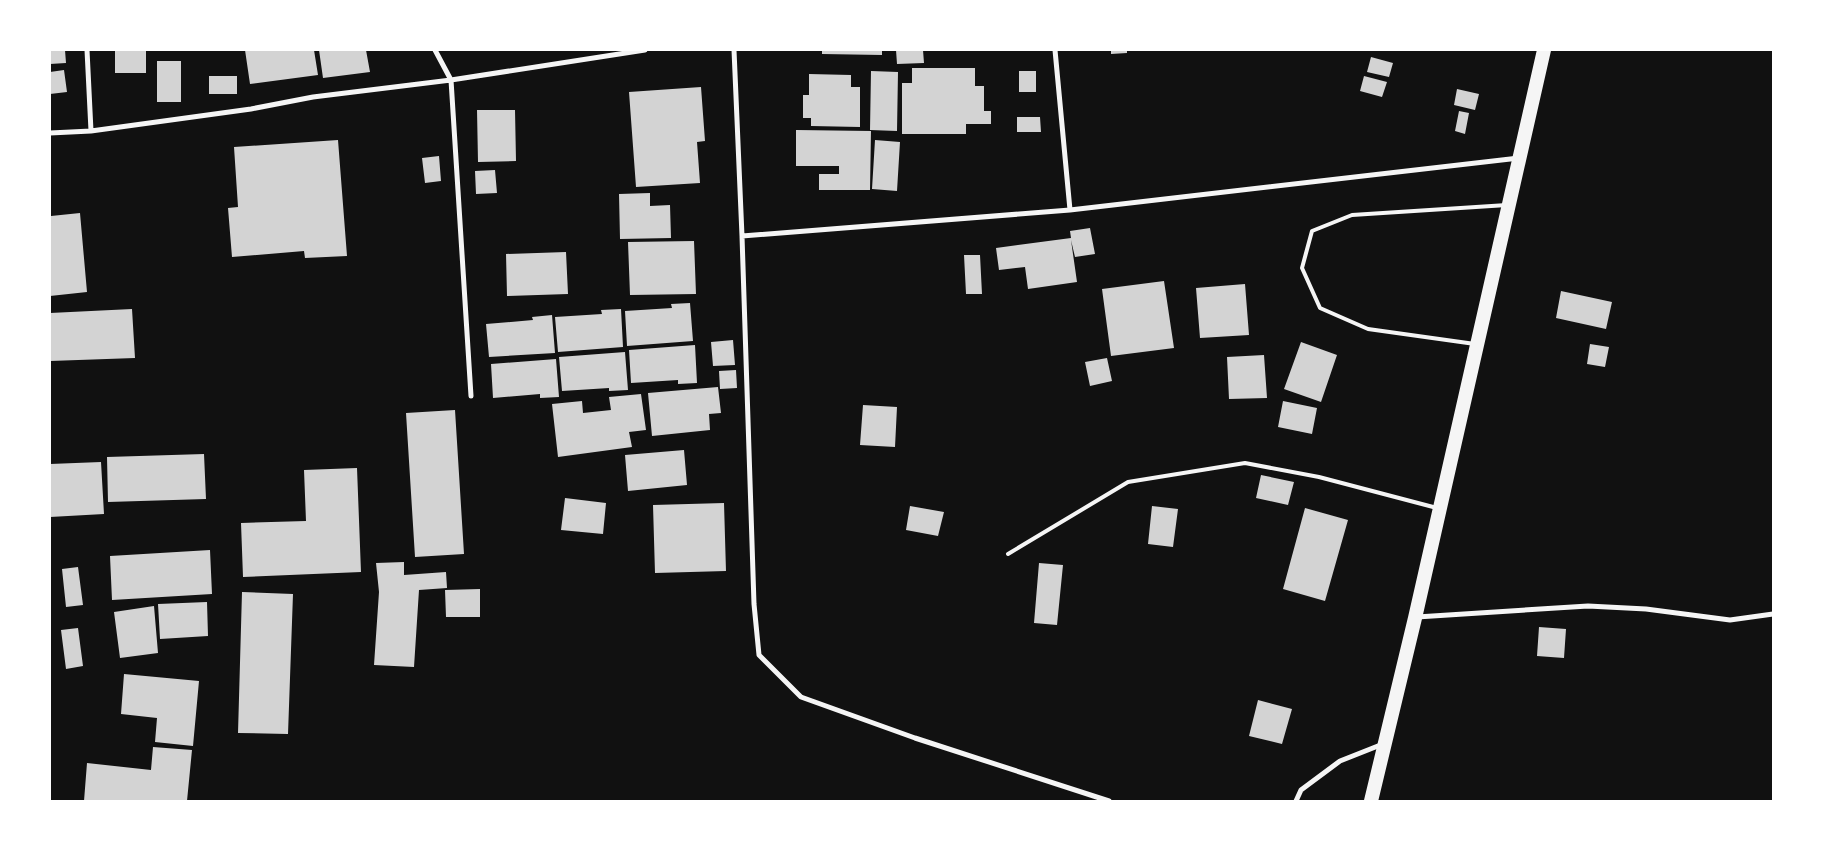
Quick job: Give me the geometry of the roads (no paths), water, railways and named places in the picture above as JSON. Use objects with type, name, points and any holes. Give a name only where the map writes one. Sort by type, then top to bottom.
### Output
[{"type":"highway","points":[[1371,801],[1415,618],[1544,50]]},
{"type":"street","points":[[87,50],[91,130]]},
{"type":"street","points":[[435,50],[451,80],[471,396]]},
{"type":"street","points":[[50,133],[91,130],[251,109],[313,98],[451,80],[645,50]]},
{"type":"street","points":[[734,50],[754,604],[759,655],[801,697],[915,738],[1109,801]]},
{"type":"street","points":[[1055,50],[1070,210]]},
{"type":"street","points":[[742,236],[1070,210],[1519,158]]},
{"type":"street","points":[[1415,618],[1588,606],[1646,610],[1730,620],[1773,614]]},
{"type":"street","points":[[1296,801],[1301,790],[1340,761],[1385,743]]},
{"type":"lane","points":[[1477,345],[1368,329],[1320,308],[1302,268],[1312,231],[1352,215],[1509,205]]},
{"type":"lane","points":[[1008,554],[1128,482],[1245,463],[1319,477],[1440,509]]}]
